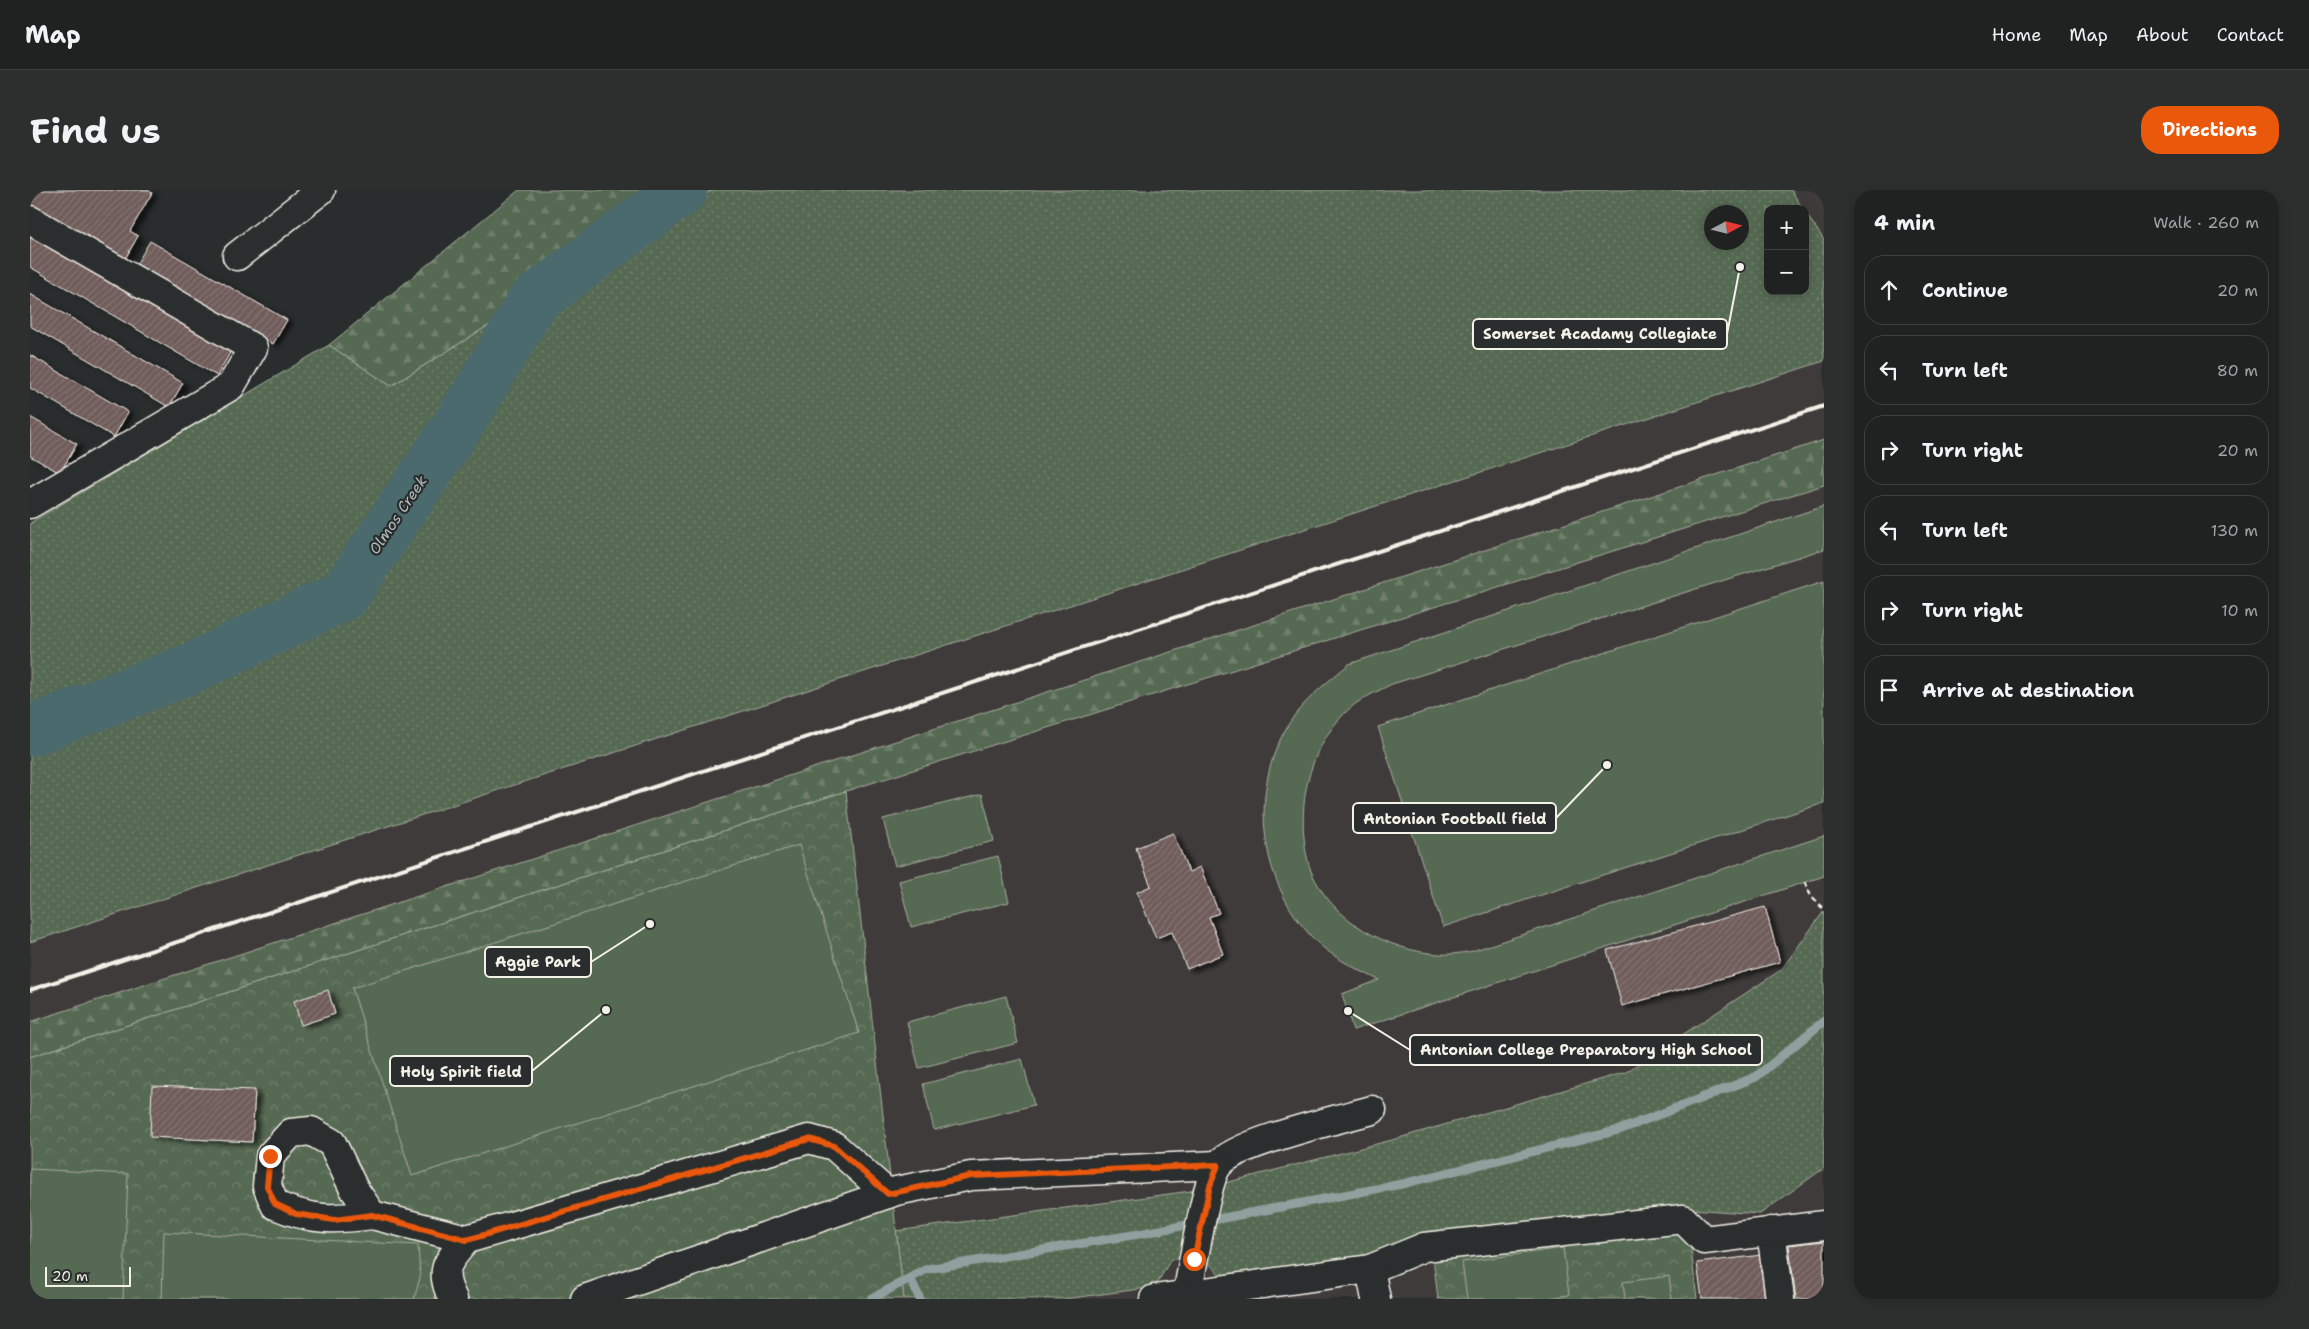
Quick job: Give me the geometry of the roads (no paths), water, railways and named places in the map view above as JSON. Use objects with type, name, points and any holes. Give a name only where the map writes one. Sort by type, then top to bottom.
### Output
[{"type":"lane","points":[[237,256],[321,190]]},
{"type":"lane","points":[[30,220],[254,348],[231,386],[30,504]]},
{"type":"lane","points":[[1187,1295],[1214,1176],[1246,1146],[1372,1110]]},
{"type":"lane","points":[[372,1215],[467,1240],[809,1139],[834,1146],[888,1194]]},
{"type":"lane","points":[[585,1299],[888,1194],[971,1176],[1214,1176]]},
{"type":"lane","points":[[1154,1299],[1370,1269],[1424,1247],[1683,1219],[1704,1240],[1824,1225]]},
{"type":"lane","points":[[1771,1231],[1780,1299]]},
{"type":"lane","points":[[454,1299],[444,1282],[449,1260],[467,1240]]},
{"type":"lane","points":[[1370,1269],[1376,1299]]},
{"type":"waterway","name":"Olmos Creek","points":[[30,731],[192,668],[344,595],[462,419],[533,301],[682,190]]},
{"type":"waterway","points":[[871,1299],[927,1269],[1139,1234],[1402,1184],[1619,1130],[1756,1077],[1824,1021]]},
{"type":"waterway","points":[[910,1278],[920,1299]]},
{"type":"railway","points":[[30,990],[1824,406]]},
{"type":"place","name":"Somerset Acadamy Collegiate","points":[[1740,267]]},
{"type":"place","name":"Antonian Football field","points":[[1607,765]]},
{"type":"place","name":"Aggie Park","points":[[650,924]]},
{"type":"place","name":"Holy Spirit field","points":[[606,1010]]},
{"type":"place","name":"Antonian College Preparatory High School","points":[[1348,1011]]}]
